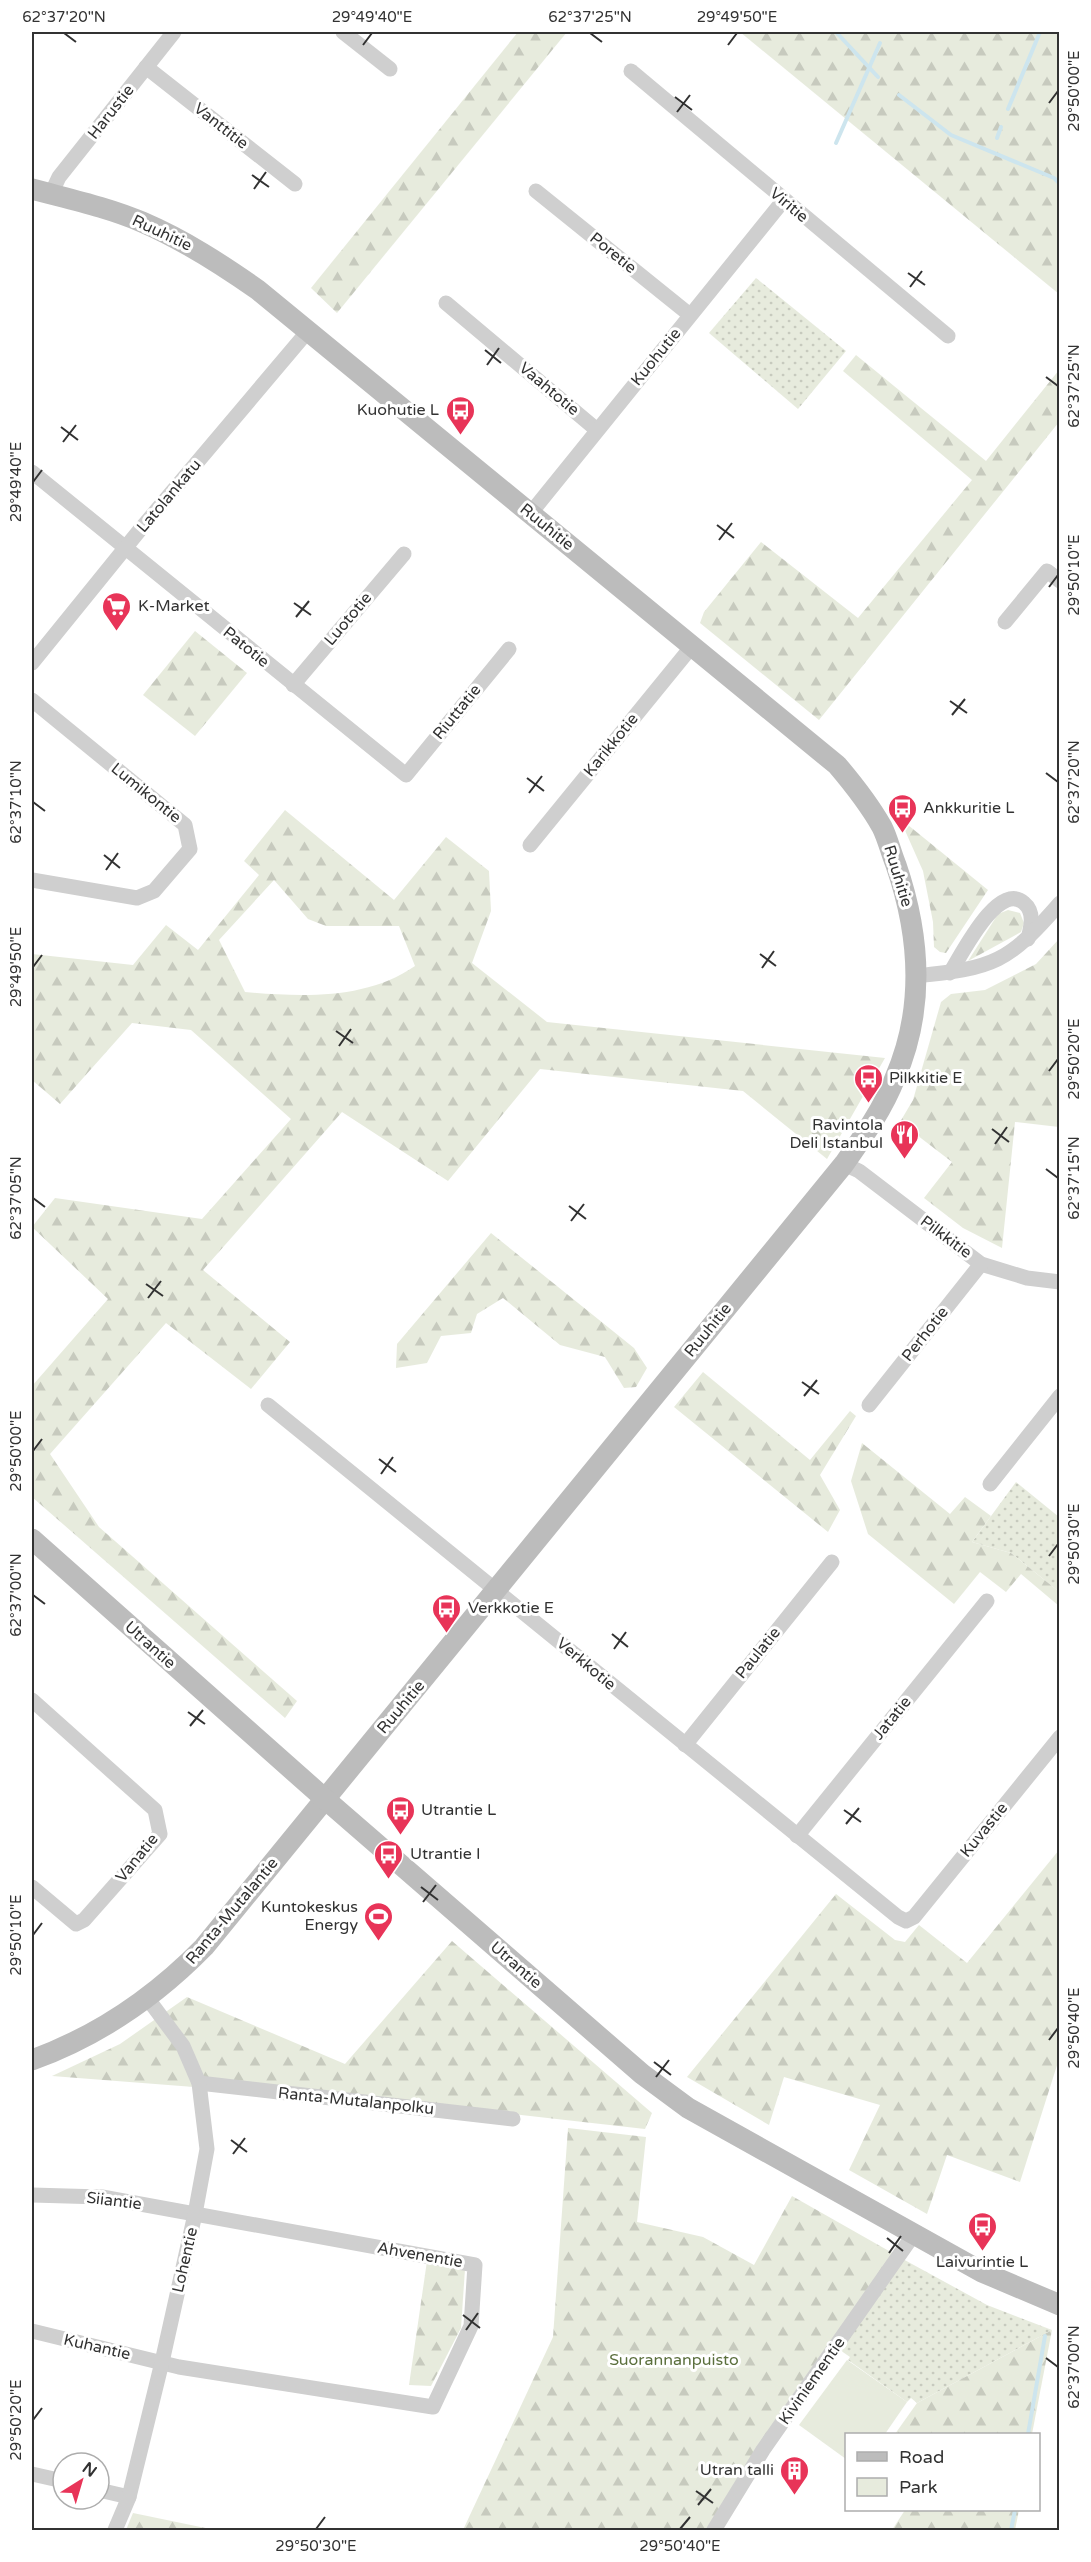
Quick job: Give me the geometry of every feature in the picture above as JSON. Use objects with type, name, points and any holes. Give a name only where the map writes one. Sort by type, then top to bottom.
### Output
[{"type":"street","name":"Harustie","points":[[41,191],[59,177],[174,32]]},
{"type":"street","points":[[343,32],[390,69]]},
{"type":"street","name":"Vanttitie","points":[[146,67],[295,184]]},
{"type":"street","name":"Viritie","points":[[631,71],[783,201],[948,336]]},
{"type":"street","name":"Ruuhitie","points":[[41,191],[101,207],[142,222],[187,244],[258,290],[837,765],[863,795],[884,830],[908,898],[915,938],[914,1012],[907,1046],[895,1079],[877,1113],[844,1164],[325,1799]]},
{"type":"street","name":"Poretie","points":[[536,191],[690,315]]},
{"type":"street","name":"Kuohutie","points":[[531,514],[783,201]]},
{"type":"street","name":"Vaahtotie","points":[[446,303],[597,430]]},
{"type":"street","name":"Latolankatu","points":[[32,663],[124,548],[308,331]]},
{"type":"street","name":"Patotie","points":[[32,472],[406,775]]},
{"type":"street","name":"Luototie","points":[[293,685],[404,554]]},
{"type":"street","points":[[1005,622],[1047,571],[1059,581]]},
{"type":"street","name":"Karikkotie","points":[[530,845],[693,645]]},
{"type":"street","name":"Riuttatie","points":[[406,775],[508,649]]},
{"type":"street","name":"Lumikontie","points":[[32,700],[185,825],[190,849],[154,891],[137,898],[32,880]]},
{"type":"street","points":[[950,973],[982,922],[1002,901],[1014,898],[1024,903],[1030,914],[1032,925],[1028,939]]},
{"type":"street","points":[[916,976],[950,973],[984,966],[1018,948],[1059,903]]},
{"type":"street","name":"Pilkkitie","points":[[844,1164],[858,1171],[981,1264],[1028,1278],[1059,1282]]},
{"type":"street","name":"Perhotie","points":[[869,1405],[981,1264]]},
{"type":"street","points":[[990,1484],[1059,1396]]},
{"type":"street","name":"Verkkotie","points":[[268,1405],[797,1836],[906,1921]]},
{"type":"street","name":"Utrantie","points":[[32,1539],[325,1799],[642,2074],[688,2108],[982,2272],[1059,2305]]},
{"type":"street","name":"Paulatie","points":[[685,1745],[832,1562]]},
{"type":"street","name":"Jatatie","points":[[797,1836],[987,1601]]},
{"type":"street","name":"Vanatie","points":[[32,1700],[155,1810],[160,1834],[84,1920],[76,1924],[32,1887]]},
{"type":"street","name":"Kuvastie","points":[[906,1921],[914,1917],[1059,1737]]},
{"type":"street","name":"Ranta-Mutalantie","points":[[32,2060],[102,2028],[148,1999],[204,1947],[325,1799]]},
{"type":"street","name":"Lohentie","points":[[115,2530],[129,2497],[162,2362],[207,2149],[199,2083],[183,2046],[148,1999]]},
{"type":"street","name":"Ranta-Mutalanpolku","points":[[199,2083],[513,2119]]},
{"type":"street","name":"Siiantie","points":[[32,2195],[102,2197],[195,2214]]},
{"type":"street","name":"Ahvenentie","points":[[162,2362],[179,2367],[433,2407],[471,2326],[475,2265],[195,2214]]},
{"type":"street","name":"Kiviniementie","points":[[714,2530],[764,2450],[914,2234]]},
{"type":"street","name":"Kuhantie","points":[[32,2331],[162,2362]]},
{"type":"street","points":[[32,2474],[51,2478]]},
{"type":"street","points":[[111,2493],[129,2497]]},
{"type":"green space","points":[[518,32],[567,32],[337,313],[311,288]]},
{"type":"green space","points":[[740,32],[1059,32],[1059,294]]},
{"type":"green space","points":[[756,278],[846,351],[798,409],[709,333]]},
{"type":"green space","points":[[856,355],[986,461],[1059,370],[1059,422],[819,720],[700,623],[704,612],[761,542],[858,618],[972,480],[843,371]]},
{"type":"green space","points":[[195,631],[247,673],[195,736],[143,695]]},
{"type":"green space","points":[[285,810],[394,900],[446,837],[489,871],[491,911],[472,963],[547,1022],[885,1058],[827,1159],[743,1091],[540,1069],[448,1181],[342,1112],[203,1270],[290,1342],[251,1389],[166,1323],[50,1454],[99,1527],[297,1701],[285,1718],[32,1497],[32,1386],[108,1299],[32,1227],[55,1198],[202,1219],[291,1119],[191,1030],[132,1023],[60,1104],[32,1080],[32,954],[133,965],[166,925],[198,950],[259,875],[244,861]],"holes":[[[274,880],[308,919],[326,926],[399,926],[415,966],[376,985],[333,994],[289,995],[245,992],[219,940]]]},
{"type":"green space","points":[[908,825],[988,890],[946,953],[934,947],[933,922],[923,871],[903,826]]},
{"type":"green space","points":[[1008,910],[1020,913],[1024,923],[1021,932],[968,961],[998,914]]},
{"type":"green space","points":[[1059,939],[1059,1127],[1015,1122],[1002,1248],[963,1228],[924,1198],[952,1162],[900,1122],[913,1100],[941,1002],[951,994],[985,990],[1036,964]]},
{"type":"green space","points":[[491,1233],[634,1348],[647,1368],[636,1387],[624,1388],[605,1357],[560,1345],[503,1298],[477,1314],[471,1333],[441,1336],[427,1363],[396,1368],[397,1344]]},
{"type":"green space","points":[[703,1372],[810,1460],[850,1411],[856,1416],[820,1475],[840,1510],[828,1532],[674,1407]]},
{"type":"green space","points":[[862,1443],[950,1514],[965,1497],[991,1516],[972,1542],[1011,1553],[1057,1590],[1059,1589],[1059,1606],[1021,1574],[1006,1592],[980,1572],[954,1604],[868,1534],[851,1481]]},
{"type":"green space","points":[[1016,1482],[1059,1517],[1059,1588],[1057,1590],[1011,1553],[972,1542]]},
{"type":"green space","points":[[1059,1850],[1059,2059],[1020,2182],[947,2155],[927,2214],[849,2170],[880,2105],[784,2077],[769,2125],[687,2077],[836,1894],[895,1940],[905,1942],[919,1925],[967,1963]]},
{"type":"green space","points":[[452,1941],[652,2113],[645,2129],[218,2081],[194,2087],[52,2076],[120,2044],[187,1997],[345,2064]]},
{"type":"green space","name":"Suorannanpuisto","points":[[568,2128],[646,2137],[637,2222],[703,2237],[754,2265],[792,2196],[896,2255],[711,2530],[463,2530],[553,2337]]},
{"type":"green space","points":[[901,2258],[987,2305],[1052,2330],[917,2403],[911,2398],[907,2402],[848,2360],[850,2357],[837,2348]]},
{"type":"green space","points":[[427,2261],[465,2269],[461,2328],[431,2386],[409,2385]]},
{"type":"green space","points":[[1052,2330],[1032,2433],[896,2433],[917,2403]]},
{"type":"green space","points":[[847,2360],[907,2402],[886,2433],[845,2433],[845,2458],[799,2425]]},
{"type":"green space","points":[[904,2511],[1019,2511],[1015,2530],[892,2530]]},
{"type":"green space","points":[[133,2513],[215,2530],[126,2530]]},
{"type":"waterway","points":[[836,32],[878,77]]},
{"type":"waterway","points":[[1008,109],[1040,32]]},
{"type":"waterway","points":[[836,143],[880,43]]},
{"type":"waterway","points":[[899,95],[951,135],[1054,178],[1060,184]]},
{"type":"waterway","points":[[997,138],[1001,127]]},
{"type":"waterway","points":[[1028,2433],[1045,2336]]},
{"type":"waterway","points":[[1011,2530],[1015,2511]]},
{"type":"place","name":"Kuohutie L","points":[[460,436]]},
{"type":"place","name":"K-Market","points":[[117,632]]},
{"type":"place","name":"Ankkuritie L","points":[[902,834]]},
{"type":"place","name":"Pilkkitie E","points":[[868,1104]]},
{"type":"place","name":"Ravintola Deli Istanbul","points":[[904,1160]]},
{"type":"place","name":"Verkkotie E","points":[[447,1634]]},
{"type":"place","name":"Utrantie L","points":[[400,1836]]},
{"type":"place","name":"Utrantie I","points":[[389,1880]]},
{"type":"place","name":"Kuntokeskus Energy","points":[[379,1942]]},
{"type":"place","name":"Laivurintie L","points":[[982,2252]]},
{"type":"place","name":"Utran talli","points":[[795,2496]]}]
